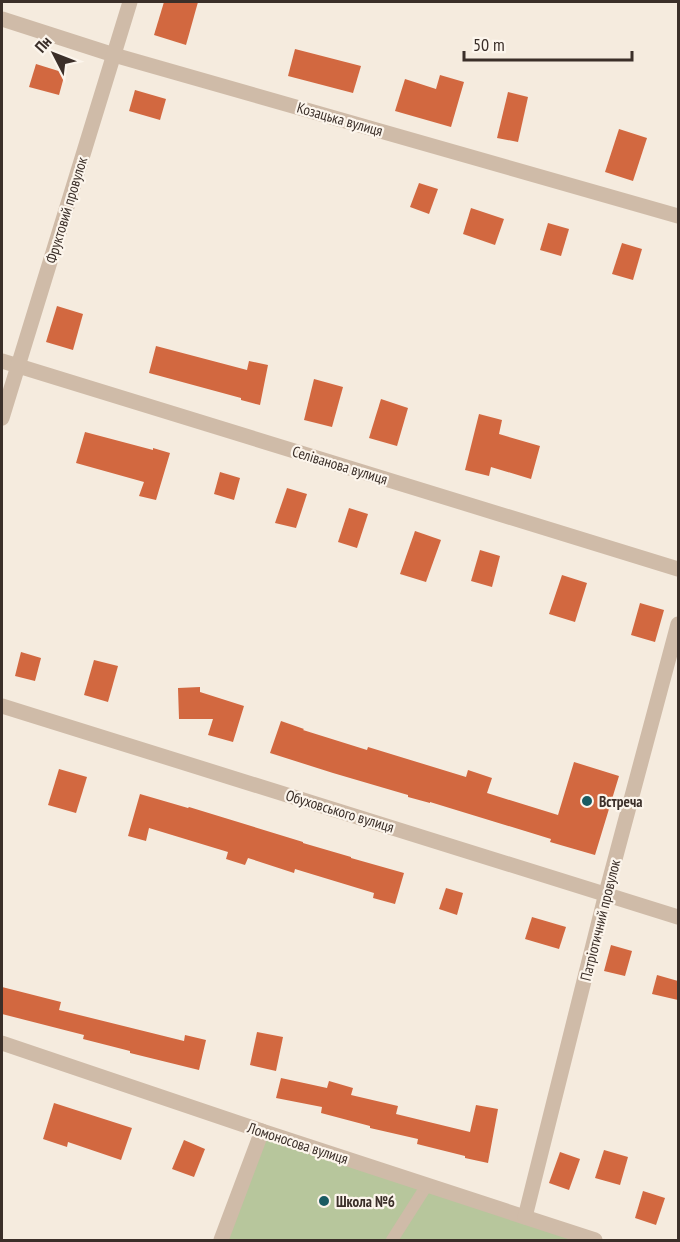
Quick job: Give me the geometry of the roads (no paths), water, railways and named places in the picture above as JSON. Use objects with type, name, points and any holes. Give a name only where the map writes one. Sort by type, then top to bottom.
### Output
[{"type":"street","name":"Фруктовий провулок","points":[[2,418],[130,2]]},
{"type":"street","name":"Козацька вулиця","points":[[2,19],[114,54],[678,216]]},
{"type":"street","name":"Селіванова вулиця","points":[[2,361],[678,569]]},
{"type":"street","name":"Патріотичний провулок","points":[[525,1217],[606,893],[678,624]]},
{"type":"street","name":"Обуховського вулиця","points":[[2,706],[678,917]]},
{"type":"street","name":"Ломоносова вулиця","points":[[2,1043],[595,1240]]},
{"type":"street","points":[[221,1240],[262,1131]]},
{"type":"lane","points":[[392,1240],[427,1185]]},
{"type":"place","name":"Встреча","points":[[587,801]]},
{"type":"place","name":"Школа №6","points":[[324,1201]]}]
